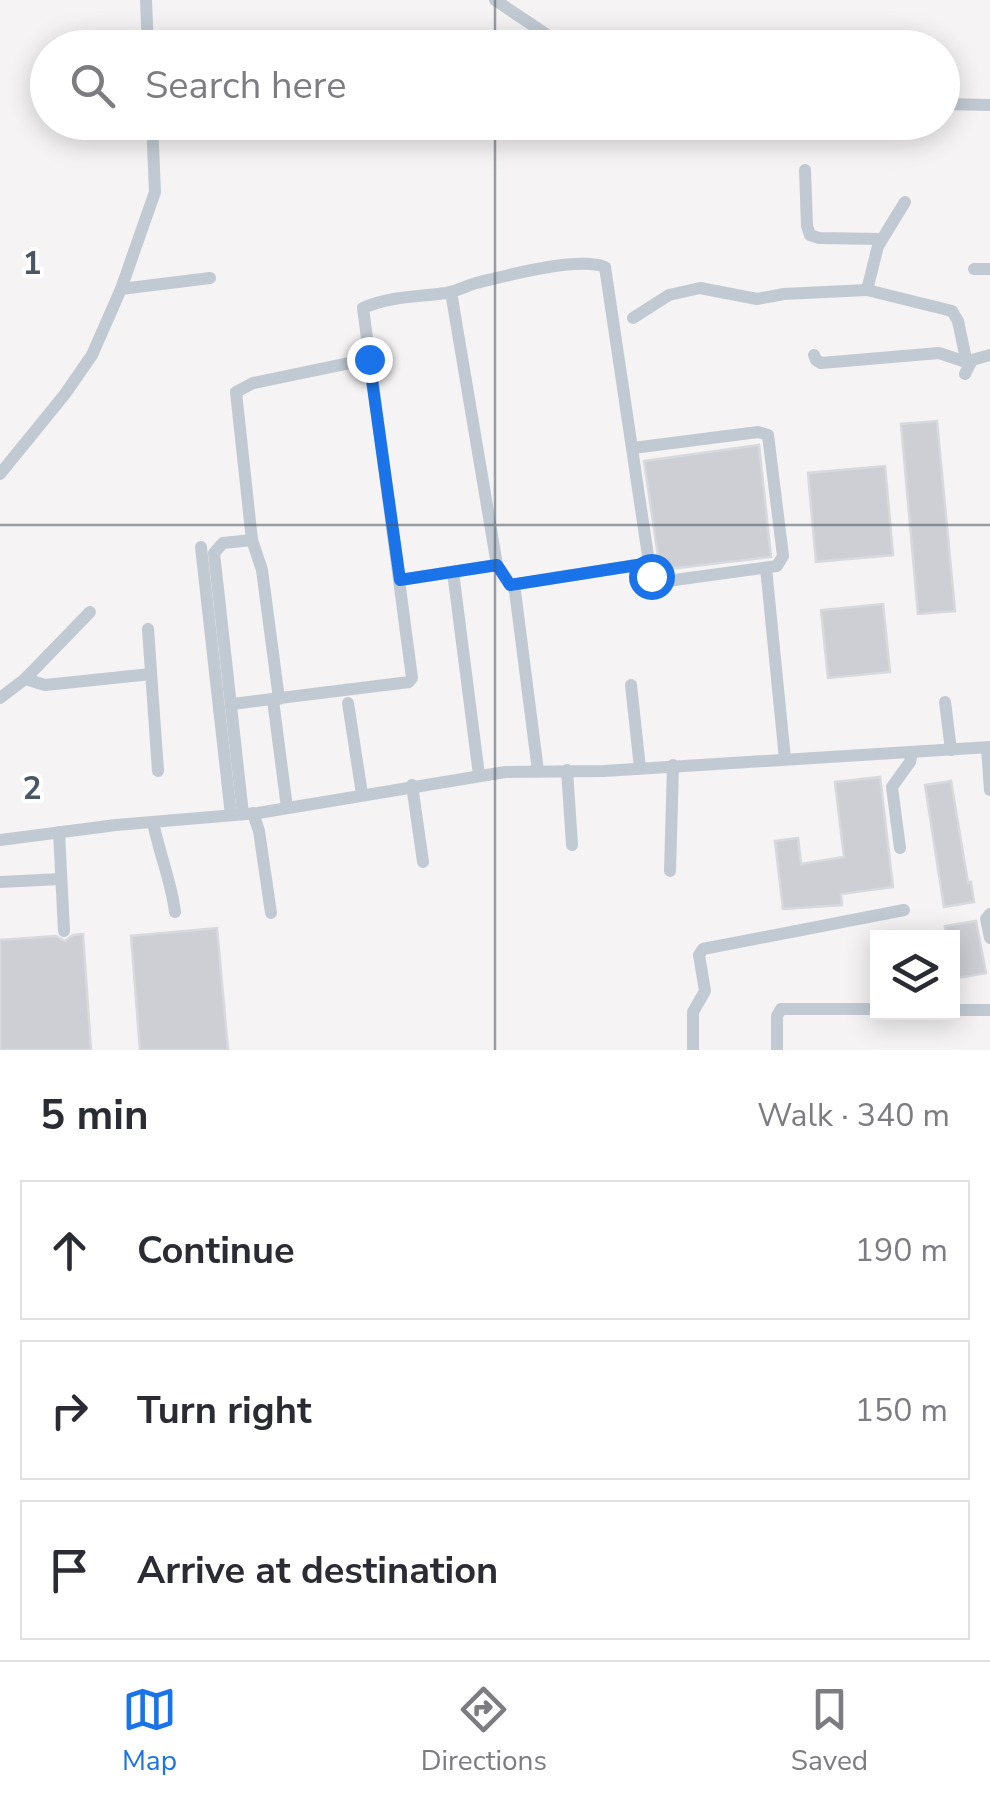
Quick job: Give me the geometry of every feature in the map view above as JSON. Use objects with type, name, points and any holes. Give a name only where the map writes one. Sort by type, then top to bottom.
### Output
[{"type":"street","points":[[146,0],[147,30]]},
{"type":"street","points":[[495,0],[540,30]]},
{"type":"street","points":[[960,105],[990,106]]},
{"type":"street","points":[[0,474],[92,355],[121,289],[155,192],[153,140]]},
{"type":"street","points":[[805,170],[810,234],[819,238],[881,239]]},
{"type":"street","points":[[867,290],[881,239],[905,202]]},
{"type":"street","points":[[232,704],[409,682],[412,678],[363,308],[552,268],[594,262],[605,267],[651,576],[660,582],[777,566],[783,556],[768,435],[758,432],[633,448]]},
{"type":"street","points":[[974,269],[990,269]]},
{"type":"street","points":[[121,289],[210,278]]},
{"type":"street","points":[[633,318],[668,295],[700,288],[757,300],[784,294],[867,290],[952,312],[958,321],[966,368]]},
{"type":"street","points":[[451,292],[497,565],[514,591],[538,771]]},
{"type":"street","points":[[814,355],[821,363],[939,353],[966,368]]},
{"type":"street","points":[[966,368],[976,358],[990,355]]},
{"type":"street","points":[[286,808],[262,570],[252,540],[236,392],[253,384],[369,359]]},
{"type":"street","points":[[242,814],[214,554],[224,542],[252,540]]},
{"type":"street","points":[[201,547],[242,814],[259,831],[271,912]]},
{"type":"street","points":[[510,585],[650,563]]},
{"type":"street","points":[[400,580],[497,565]]},
{"type":"street","points":[[766,568],[785,759]]},
{"type":"street","points":[[453,572],[479,776]]},
{"type":"street","points":[[0,698],[26,679],[90,612]]},
{"type":"street","points":[[148,630],[158,772]]},
{"type":"street","points":[[26,679],[45,686],[151,674]]},
{"type":"street","points":[[631,684],[640,768]]},
{"type":"street","points":[[945,702],[951,750]]},
{"type":"street","points":[[348,703],[362,794]]},
{"type":"street","points":[[0,840],[242,814],[479,776],[988,748],[990,790]]},
{"type":"street","points":[[900,848],[892,787],[910,762],[912,752]]},
{"type":"street","points":[[670,871],[672,765]]},
{"type":"street","points":[[567,770],[572,845]]},
{"type":"street","points":[[412,786],[424,862]]},
{"type":"street","points":[[153,822],[175,912]]},
{"type":"street","points":[[59,832],[64,931]]},
{"type":"street","points":[[0,882],[61,879]]},
{"type":"street","points":[[692,1050],[693,1012],[705,991],[698,954],[703,949],[904,910]]},
{"type":"street","points":[[990,914],[986,919],[990,938]]},
{"type":"street","points":[[777,1050],[777,1016],[781,1009],[870,1009]]},
{"type":"street","points":[[960,1010],[990,1010]]},
{"type":"building","points":[[937,421],[955,611],[918,614],[901,424]]},
{"type":"building","points":[[759,445],[771,557],[660,570],[644,461]]},
{"type":"building","points":[[885,466],[893,555],[816,562],[808,473]]},
{"type":"building","points":[[883,604],[890,672],[828,678],[821,610]]},
{"type":"building","points":[[880,777],[893,887],[841,894],[842,905],[783,909],[775,841],[798,838],[801,864],[844,857],[835,782]]},
{"type":"building","points":[[951,781],[974,902],[944,907],[925,785]]},
{"type":"building","points":[[976,921],[986,973],[960,978],[960,930],[945,930],[945,926]]},
{"type":"building","points":[[217,928],[228,1050],[140,1050],[131,936]]},
{"type":"building","points":[[83,934],[91,1050],[0,1050],[0,940],[56,936],[65,941]]},
{"type":"route","points":[[369,359],[400,580],[497,565],[510,585],[650,563],[651,576]]}]
